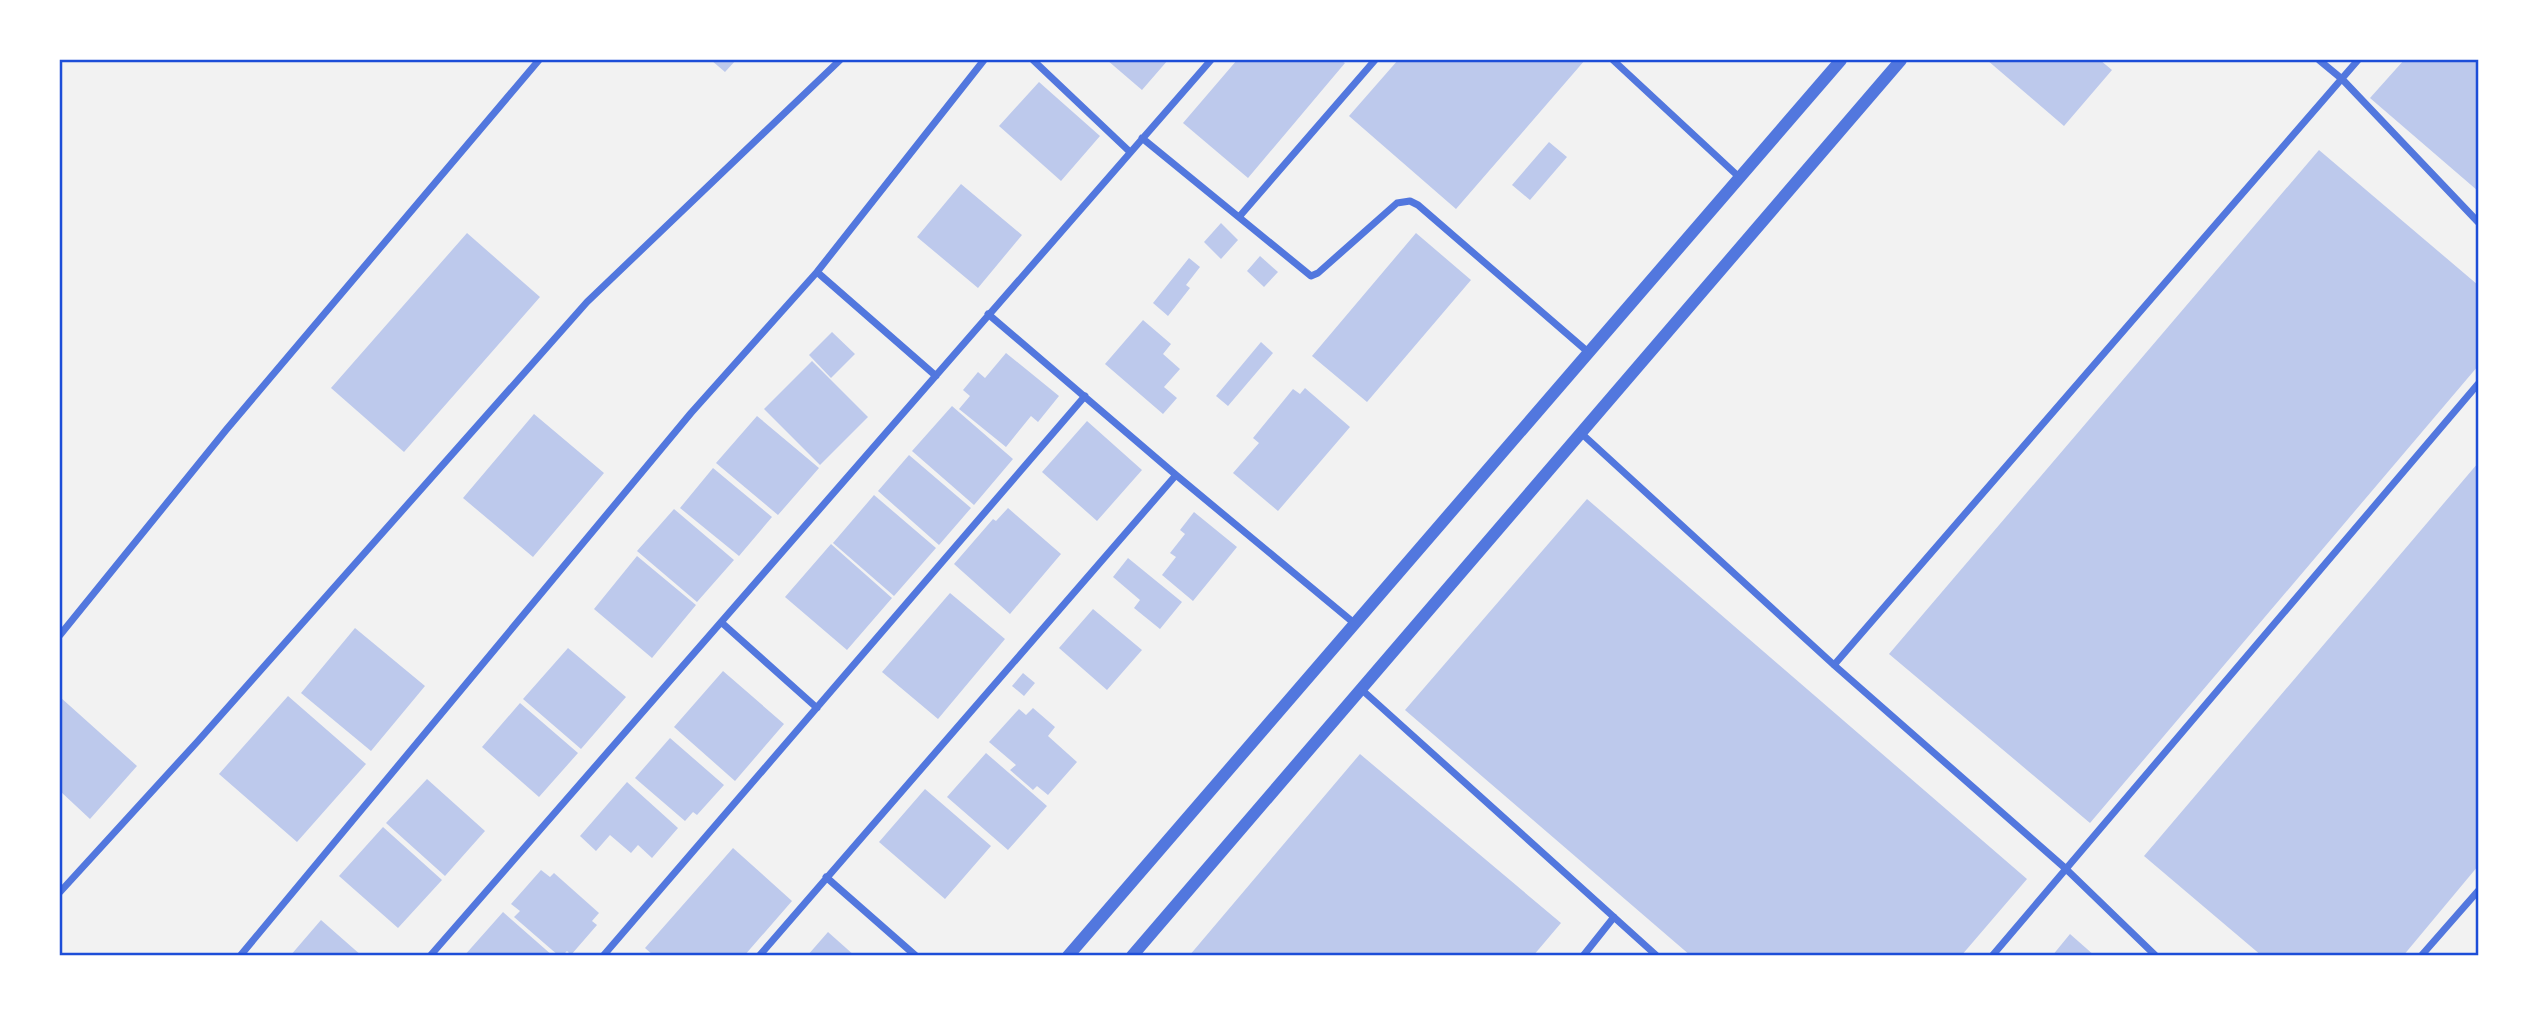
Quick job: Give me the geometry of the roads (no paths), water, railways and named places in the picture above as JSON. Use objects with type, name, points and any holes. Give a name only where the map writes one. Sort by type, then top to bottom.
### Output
[{"type":"street","points":[[60,635],[226,430],[539,60]]},
{"type":"street","points":[[60,892],[207,731],[587,302],[840,60]]},
{"type":"street","points":[[240,956],[691,413],[817,272],[984,60]]},
{"type":"street","points":[[1033,60],[1130,152]]},
{"type":"street","points":[[430,956],[1211,60]]},
{"type":"street","points":[[1239,217],[1375,60]]},
{"type":"street","points":[[1613,60],[1739,177]]},
{"type":"street","points":[[1068,956],[1841,60]]},
{"type":"street","points":[[1132,956],[1900,60]]},
{"type":"street","points":[[2319,60],[2342,79],[2479,222]]},
{"type":"street","points":[[1834,665],[2358,60]]},
{"type":"street","points":[[1142,138],[1311,276],[1318,273],[1397,204],[1410,201],[1418,205],[1588,352]]},
{"type":"street","points":[[817,272],[936,376]]},
{"type":"street","points":[[988,314],[1354,623]]},
{"type":"street","points":[[1992,956],[2064,867],[2479,384]]},
{"type":"street","points":[[603,956],[1085,396]]},
{"type":"street","points":[[1581,433],[1834,665],[2064,867],[2156,956]]},
{"type":"street","points":[[759,956],[1176,475]]},
{"type":"street","points":[[721,622],[817,708]]},
{"type":"street","points":[[1361,689],[1657,956]]},
{"type":"street","points":[[827,877],[916,956]]},
{"type":"street","points":[[2421,956],[2479,891]]},
{"type":"street","points":[[1583,956],[1614,917]]}]
